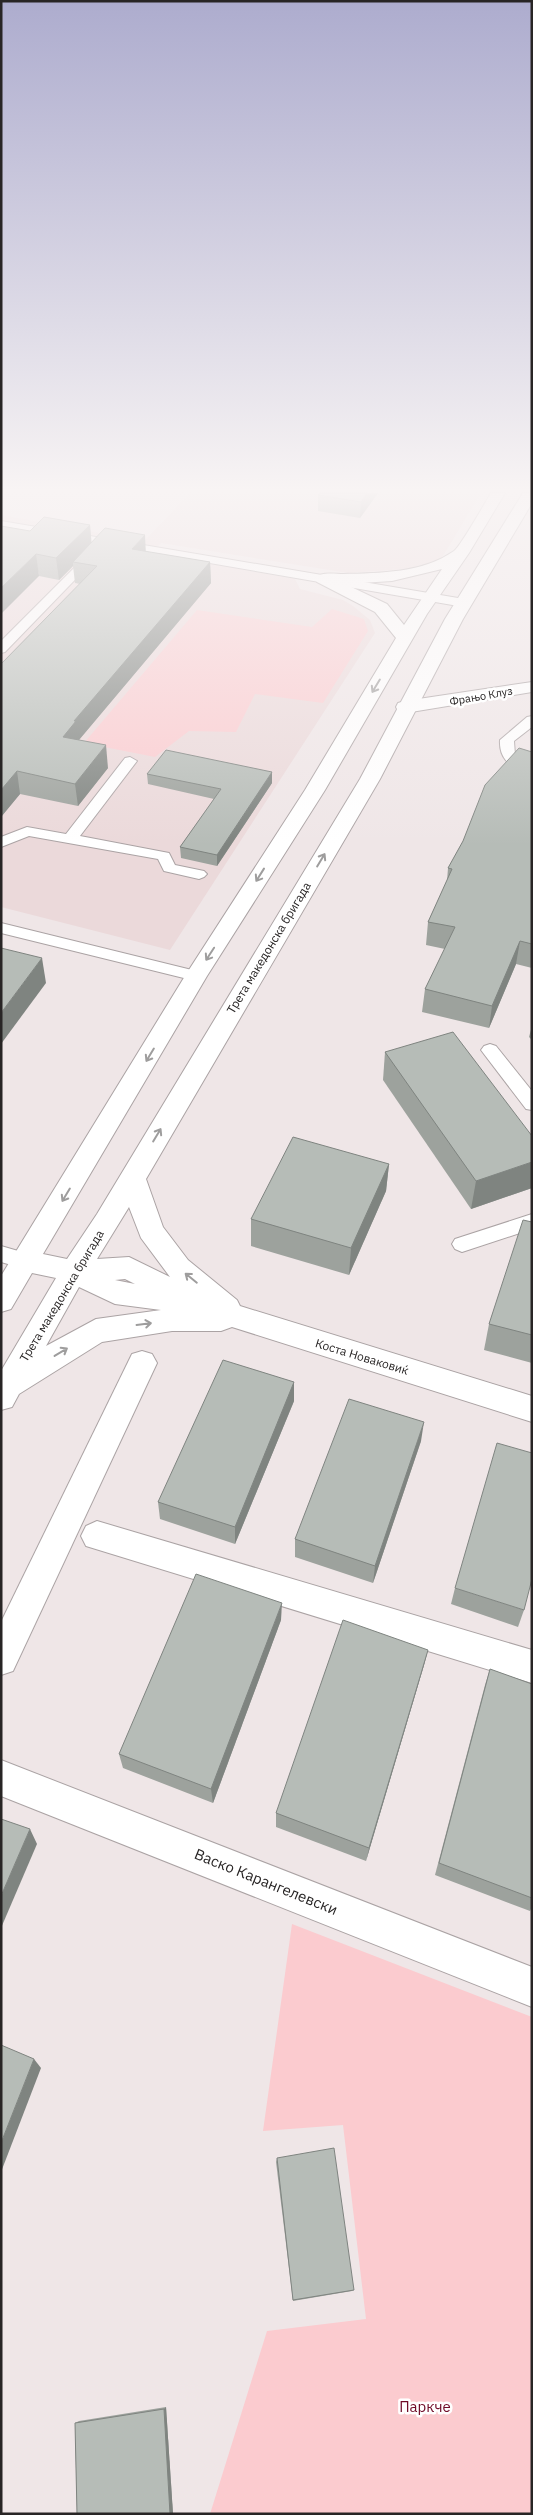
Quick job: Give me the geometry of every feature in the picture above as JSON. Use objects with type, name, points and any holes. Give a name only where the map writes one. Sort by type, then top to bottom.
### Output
[{"type":"street","points":[[383,610],[405,637]]},
{"type":"street","points":[[1,1301],[13,1257],[315,790],[422,610]]},
{"type":"street","name":"Трета македонска бригада","points":[[4,1394],[74,1271],[370,779],[405,707],[460,610]]},
{"type":"street","name":"Фрањо Клуз","points":[[405,707],[532,687]]},
{"type":"street","points":[[132,1177],[150,1231],[172,1261],[242,1320]]},
{"type":"street","name":"Коста Новаковиќ","points":[[13,1257],[74,1271],[115,1293],[193,1303],[242,1320],[532,1409]]},
{"type":"street","points":[[4,1394],[50,1358],[96,1331],[172,1320],[242,1320]]},
{"type":"street","points":[[1,1659],[142,1363]]},
{"type":"street","points":[[97,1536],[532,1666]]},
{"type":"street","name":"Васко Карангелевски","points":[[1,1778],[532,1987]]},
{"type":"lane","points":[[1,649],[39,610]]},
{"type":"lane","points":[[520,763],[509,757],[506,750],[507,740],[532,720]]},
{"type":"lane","points":[[70,839],[130,761]]},
{"type":"lane","points":[[1,843],[27,831],[164,856],[169,868],[199,874]]},
{"type":"lane","points":[[1,928],[196,976]]},
{"type":"lane","points":[[490,1050],[532,1104]]},
{"type":"lane","points":[[462,1244],[532,1221]]},
{"type":"shaded area","points":[[1,610],[358,610],[370,620],[375,633],[170,950],[1,907]]},
{"type":"green space","points":[[197,610],[312,627],[330,610],[336,610],[364,619],[368,631],[323,703],[255,694],[236,732],[189,731],[155,757],[84,743]]},
{"type":"green space","name":"Паркче","points":[[292,1924],[532,2017],[532,2514],[210,2514],[267,2331],[366,2319],[343,2125],[263,2131]]},
{"type":"building","points":[[54,610],[169,610],[74,721],[76,721],[63,737],[106,745],[75,784],[17,771],[1,790],[1,664]]},
{"type":"building","points":[[519,748],[532,752],[532,944],[520,941],[492,1006],[425,989],[455,927],[428,922],[452,869],[448,868],[463,841],[485,785]]},
{"type":"building","points":[[166,750],[272,772],[217,855],[180,847],[221,789],[147,774]]},
{"type":"building","points":[[1,948],[42,958],[1,1013]]},
{"type":"building","points":[[453,1032],[532,1136],[532,1162],[476,1181],[385,1052]]},
{"type":"building","points":[[293,1137],[389,1164],[351,1248],[251,1219]]},
{"type":"building","points":[[523,1220],[532,1222],[532,1335],[489,1324]]},
{"type":"building","points":[[223,1360],[294,1382],[235,1527],[158,1502]]},
{"type":"building","points":[[349,1399],[424,1422],[375,1566],[295,1539]]},
{"type":"building","points":[[497,1443],[532,1453],[532,1579],[524,1610],[455,1588]]},
{"type":"building","points":[[196,1574],[282,1603],[211,1789],[119,1754]]},
{"type":"building","points":[[343,1620],[428,1650],[369,1848],[276,1813]]},
{"type":"building","points":[[490,1669],[532,1684],[532,1898],[439,1863]]},
{"type":"building","points":[[1,1819],[30,1829],[1,1896]]},
{"type":"building","points":[[1,2045],[34,2059],[1,2143]]},
{"type":"building","points":[[334,2148],[354,2290],[293,2300],[277,2158]]},
{"type":"building","points":[[164,2409],[170,2514],[77,2514],[75,2423]]}]
